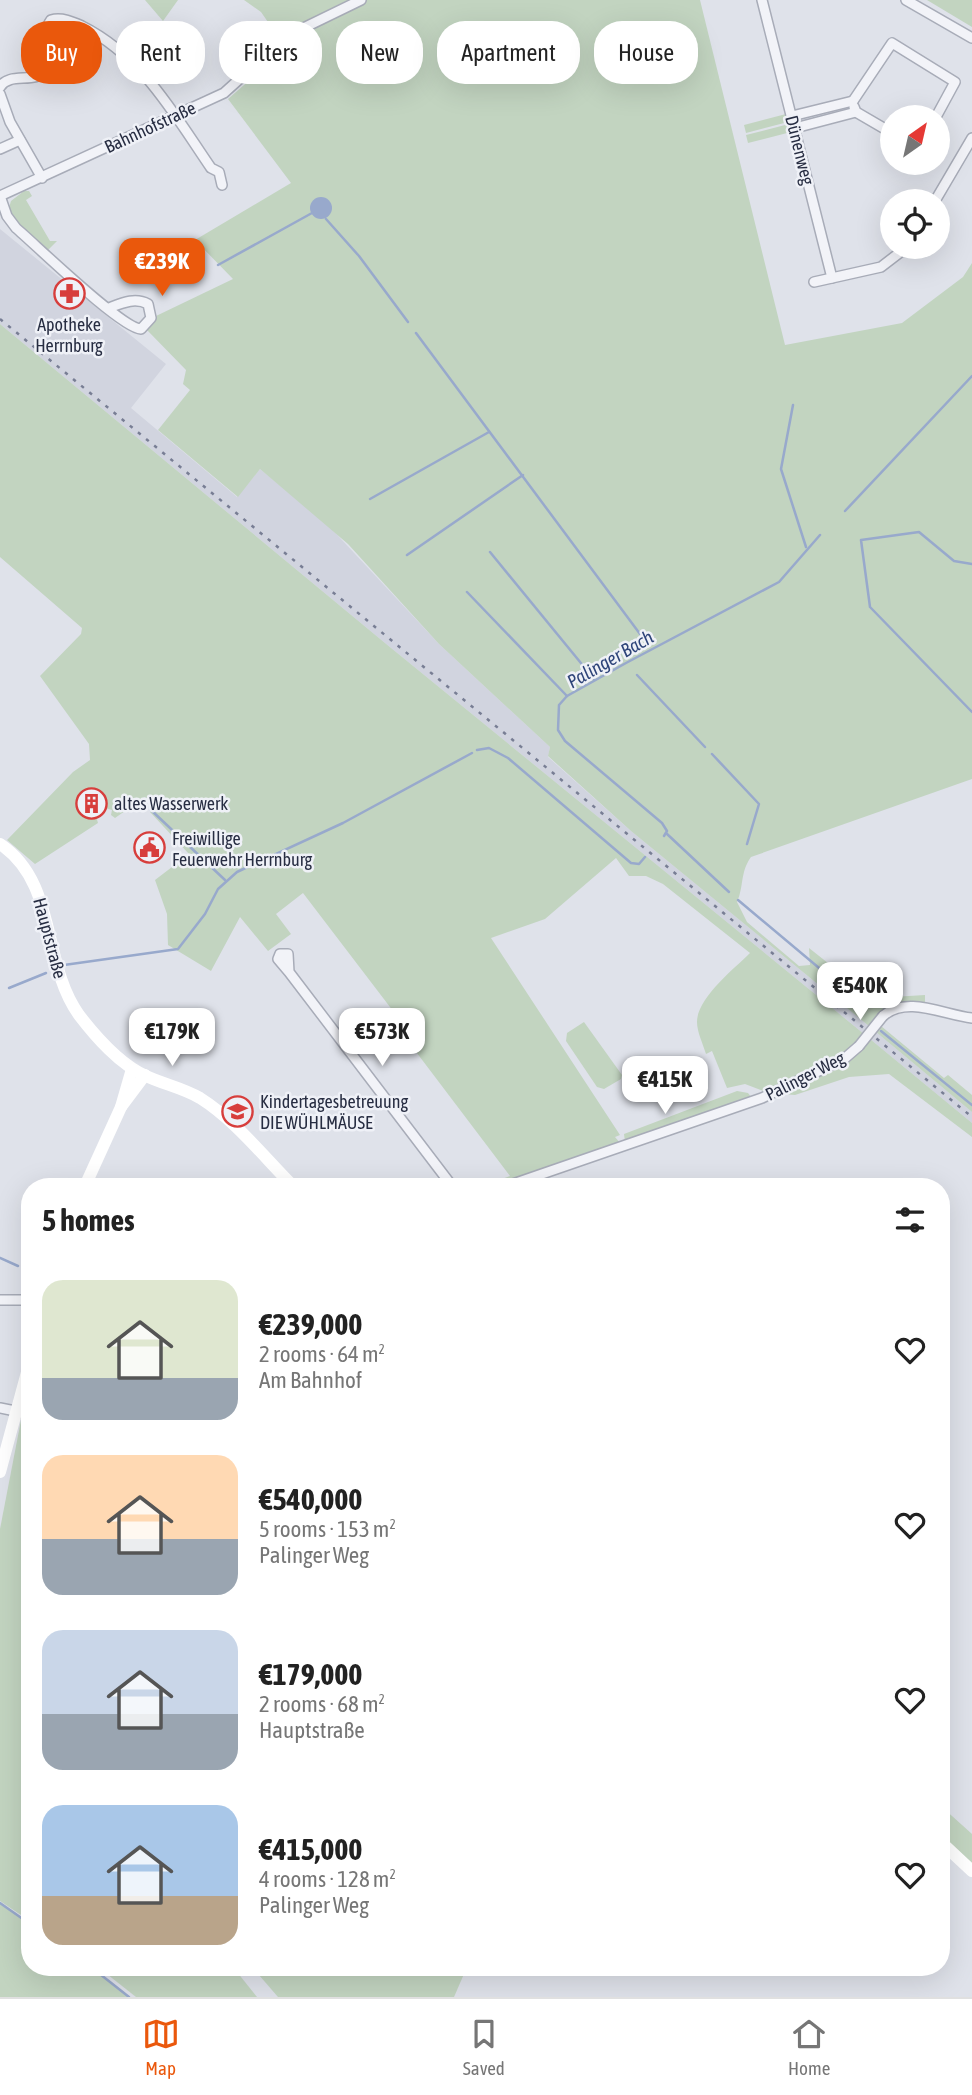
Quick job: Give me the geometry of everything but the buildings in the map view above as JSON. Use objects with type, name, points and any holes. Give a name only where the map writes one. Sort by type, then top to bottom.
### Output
[{"type":"main road","name":"Hauptstraße","points":[[0,844],[27,870],[38,890],[59,977],[80,1015],[132,1069],[200,1098],[285,1178]]},
{"type":"main road","points":[[89,1178],[121,1107],[132,1069]]},
{"type":"main road","points":[[121,1107],[145,1075]]},
{"type":"main road","points":[[0,1472],[21,1420]]},
{"type":"main road","points":[[950,1850],[972,1871]]},
{"type":"street","name":"Bahnhofstraße","points":[[0,196],[230,89],[287,36],[361,0]]},
{"type":"street","name":"Dünenweg","points":[[762,0],[832,278]]},
{"type":"street","points":[[906,0],[972,38]]},
{"type":"street","points":[[0,85],[9,79],[39,76],[44,72],[48,62],[46,31],[51,20],[58,18],[92,31],[130,58],[211,168],[219,172],[222,185]]},
{"type":"street","points":[[792,116],[853,102],[892,43],[955,82],[943,105]]},
{"type":"street","points":[[0,94],[20,140],[42,178]]},
{"type":"street","points":[[853,102],[856,112],[880,126]]},
{"type":"street","points":[[795,128],[856,112]]},
{"type":"street","points":[[942,189],[972,138]]},
{"type":"street","points":[[0,149],[20,140]]},
{"type":"street","points":[[0,196],[7,216],[16,228],[109,308],[135,329],[141,329],[151,318],[148,304],[142,301],[127,301],[109,308]]},
{"type":"street","points":[[814,282],[881,267],[891,259]]},
{"type":"street","points":[[289,972],[446,1178]]},
{"type":"street","name":"Palinger Weg","points":[[530,1178],[762,1098],[844,1059],[859,1046],[883,1016],[895,1007],[908,1006],[972,1018]]},
{"type":"street","points":[[0,1300],[21,1300]]},
{"type":"street","points":[[0,1408],[21,1412]]},
{"type":"shaded area","points":[[0,229],[166,364],[131,408],[237,497],[260,469],[328,525],[439,644],[550,747],[548,757],[631,831],[870,1027],[864,1034],[0,324]]},
{"type":"shaded area","points":[[876,1032],[972,1112],[972,1123],[870,1039]]},
{"type":"green space","points":[[145,0],[178,0],[163,21]]},
{"type":"green space","points":[[244,0],[700,0],[785,345],[902,323],[963,277],[972,263],[972,779],[751,857],[745,868],[737,902],[747,922],[799,966],[810,965],[809,948],[876,998],[925,995],[925,1004],[893,1004],[870,1027],[631,831],[548,756],[550,747],[439,644],[348,544],[260,469],[238,497],[158,430],[190,390],[183,384],[186,370],[147,330],[156,316],[233,279],[195,240],[291,183],[228,99],[245,84],[322,84],[322,21],[267,21],[261,12]]},
{"type":"green space","points":[[927,0],[972,0],[972,27]]},
{"type":"green space","points":[[786,114],[788,122],[746,133],[744,125]]},
{"type":"green space","points":[[789,124],[791,132],[748,143],[746,135]]},
{"type":"green space","points":[[24,191],[29,191],[32,196],[26,200],[50,241],[57,241],[47,251],[18,226],[8,211],[11,201]]},
{"type":"green space","points":[[0,324],[864,1034],[831,1061],[766,1092],[745,1084],[727,1088],[712,1051],[706,1054],[697,1022],[703,1003],[750,953],[663,884],[646,876],[629,876],[616,858],[545,919],[491,938],[620,1135],[615,1137],[621,1144],[517,1178],[505,1178],[510,1176],[401,1032],[406,1028],[303,893],[276,914],[291,934],[268,951],[240,917],[211,971],[168,945],[167,914],[155,880],[189,854],[150,812],[156,805],[145,797],[115,818],[111,815],[112,810],[97,806],[93,798],[86,803],[94,809],[98,823],[35,864],[7,840],[73,772],[90,760],[89,744],[40,676],[81,634],[82,628],[0,557]]},
{"type":"green space","points":[[584,1022],[622,1075],[621,1079],[604,1089],[597,1087],[566,1041],[567,1033]]},
{"type":"green space","points":[[881,1026],[944,1078],[948,1075],[972,1095],[972,1112],[876,1032]]},
{"type":"green space","points":[[870,1039],[972,1123],[972,1137],[889,1074],[849,1077],[795,1095],[782,1094],[850,1059]]},
{"type":"green space","points":[[737,1091],[748,1093],[751,1097],[625,1142],[624,1134]]},
{"type":"green space","points":[[21,1420],[21,1915],[0,1901],[0,1529]]},
{"type":"green space","points":[[950,1814],[972,1834],[972,1864],[950,1844]]},
{"type":"green space","points":[[0,1903],[21,1918],[21,1976],[102,1976],[129,1997],[0,1997]]},
{"type":"green space","points":[[109,1976],[240,1976],[257,1997],[136,1997]]},
{"type":"green space","points":[[260,1976],[463,1976],[454,1997],[278,1997]]},
{"type":"water","points":[[321,197],[331,204],[332,208],[325,218],[321,219],[311,212],[310,208],[317,198]]},
{"type":"waterway","points":[[218,265],[312,213]]},
{"type":"waterway","points":[[326,219],[359,256],[408,322]]},
{"type":"waterway","points":[[416,333],[643,638]]},
{"type":"waterway","name":"Palinger Bach","points":[[845,511],[972,376]]},
{"type":"waterway","points":[[793,405],[781,469],[806,547]]},
{"type":"waterway","points":[[370,499],[489,432]]},
{"type":"waterway","points":[[407,555],[523,475]]},
{"type":"waterway","points":[[972,564],[954,561],[919,532],[861,540],[870,607],[972,712]]},
{"type":"waterway","name":"Palinger Bach","points":[[664,836],[667,831],[662,823],[565,741],[558,730],[559,705],[567,696],[626,663],[779,582],[820,535]]},
{"type":"waterway","points":[[490,552],[594,679]]},
{"type":"waterway","points":[[467,592],[567,696]]},
{"type":"waterway","points":[[637,675],[705,747]]},
{"type":"waterway","points":[[477,750],[489,748],[508,758],[631,863],[639,864],[645,857]]},
{"type":"waterway","name":"Palinger Bach","points":[[64,965],[178,949],[205,914],[218,889],[237,872],[343,823],[472,753]]},
{"type":"waterway","points":[[712,754],[759,804],[747,844]]},
{"type":"waterway","points":[[151,810],[225,880]]},
{"type":"waterway","points":[[667,834],[729,892]]},
{"type":"waterway","points":[[738,900],[862,1004]]},
{"type":"waterway","name":"Palinger Bach","points":[[9,988],[46,973]]},
{"type":"waterway","points":[[881,1031],[972,1105]]},
{"type":"waterway","points":[[0,1258],[18,1266]]},
{"type":"waterway","points":[[0,1903],[21,1918]]},
{"type":"waterway","points":[[102,1976],[129,1997]]},
{"type":"railway","points":[[0,319],[972,1117]]},
{"type":"place","name":"Apotheke Herrnburg","points":[[69,293]]},
{"type":"place","name":"altes Wasserwerk","points":[[91,803]]},
{"type":"place","name":"Freiwillige Feuerwehr Herrnburg","points":[[149,848]]},
{"type":"place","name":"Kindertagesbetreuung DIE WÜHLMÄUSE","points":[[237,1111]]}]
